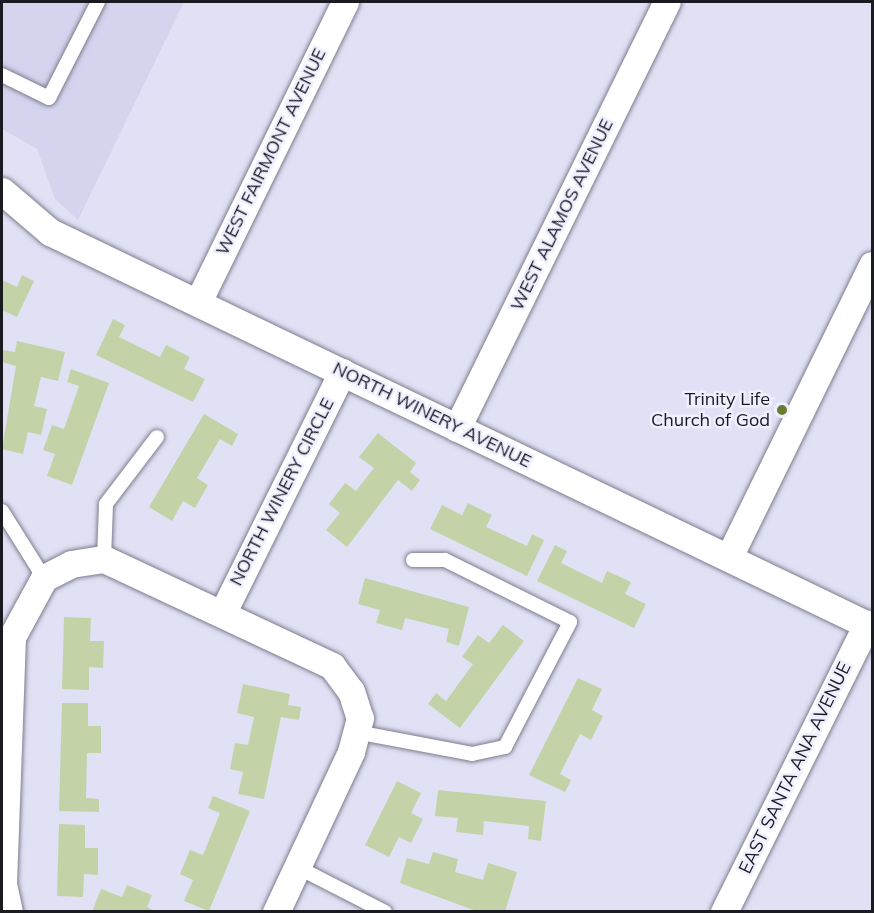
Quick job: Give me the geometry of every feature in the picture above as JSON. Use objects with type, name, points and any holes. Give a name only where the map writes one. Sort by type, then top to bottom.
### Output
[{"type":"street","name":"WEST FAIRMONT AVENUE","points":[[198,302],[345,2]]},
{"type":"street","name":"WEST ALAMOS AVENUE","points":[[457,428],[667,2]]},
{"type":"street","name":"NORTH WINERY AVENUE","points":[[2,191],[50,232],[870,625]]},
{"type":"street","points":[[729,557],[873,265]]},
{"type":"street","name":"NORTH WINERY CIRCLE","points":[[223,612],[342,372]]},
{"type":"street","points":[[9,912],[2,861],[6,672],[12,637],[44,578],[71,564],[104,559],[223,612],[332,666],[351,692],[360,718],[357,732],[276,912]]},
{"type":"street","name":"EAST SANTA ANA AVENUE","points":[[724,912],[870,625]]},
{"type":"lane","points":[[2,75],[49,99],[98,2]]},
{"type":"lane","points":[[104,559],[106,504],[157,437]]},
{"type":"lane","points":[[2,510],[44,578]]},
{"type":"lane","points":[[357,732],[472,754],[505,747],[570,622],[445,560],[413,561]]},
{"type":"lane","points":[[297,867],[386,912]]},
{"type":"shaded area","points":[[2,2],[184,2],[78,220],[55,199],[37,149],[2,129]]},
{"type":"building","points":[[22,275],[34,281],[17,317],[2,310],[2,280],[17,287]]},
{"type":"building","points":[[113,319],[125,325],[119,337],[160,357],[166,345],[190,357],[184,369],[205,379],[193,402],[96,355]]},
{"type":"building","points":[[17,341],[65,352],[58,381],[41,377],[34,406],[47,409],[41,435],[28,432],[23,454],[2,449],[16,366],[2,362],[2,350],[15,352]]},
{"type":"building","points":[[71,369],[109,383],[72,485],[47,476],[55,454],[43,450],[52,425],[64,429],[79,386],[67,382]]},
{"type":"building","points":[[204,414],[238,434],[232,446],[220,439],[197,478],[208,485],[195,508],[183,501],[172,521],[149,507]]},
{"type":"building","points":[[378,433],[416,463],[410,472],[420,480],[412,491],[398,480],[347,547],[326,530],[340,513],[329,504],[345,483],[356,491],[374,468],[359,457]]},
{"type":"building","points":[[468,503],[492,515],[486,527],[527,546],[532,534],[544,540],[527,576],[430,529],[442,505],[462,515]]},
{"type":"building","points":[[555,545],[567,551],[561,563],[602,583],[607,571],[631,582],[625,594],[646,604],[634,628],[537,581]]},
{"type":"building","points":[[365,578],[469,607],[459,646],[446,642],[449,629],[405,618],[402,630],[376,623],[380,610],[358,604]]},
{"type":"building","points":[[64,617],[91,618],[90,641],[104,641],[103,668],[89,667],[89,690],[62,689]]},
{"type":"building","points":[[503,625],[524,641],[460,728],[428,704],[436,693],[446,701],[473,664],[462,657],[478,635],[489,643]]},
{"type":"building","points":[[578,678],[602,689],[592,710],[603,716],[591,740],[580,734],[560,774],[571,780],[565,792],[529,775]]},
{"type":"building","points":[[243,684],[290,694],[288,705],[301,707],[299,720],[281,717],[264,799],[238,794],[243,772],[230,769],[235,743],[248,745],[254,717],[237,713]]},
{"type":"building","points":[[62,703],[88,703],[88,726],[101,726],[101,753],[87,753],[86,798],[99,799],[99,812],[59,811]]},
{"type":"building","points":[[397,781],[421,793],[411,813],[423,819],[411,843],[399,837],[389,857],[365,845]]},
{"type":"building","points":[[438,790],[546,801],[541,841],[528,839],[529,826],[484,821],[483,835],[456,832],[458,818],[435,816]]},
{"type":"building","points":[[213,796],[250,811],[209,911],[184,901],[193,880],[180,874],[190,850],[203,855],[220,813],[208,808]]},
{"type":"building","points":[[59,824],[85,825],[85,848],[98,848],[98,875],[84,874],[83,897],[57,896]]},
{"type":"building","points":[[433,852],[458,859],[455,872],[483,880],[488,863],[517,872],[505,912],[479,912],[400,883],[407,858],[429,864]]},
{"type":"building","points":[[127,885],[152,895],[147,907],[156,912],[92,912],[101,889],[122,897]]},
{"type":"place","name":"Trinity Life Church of God","points":[[782,410]]}]
